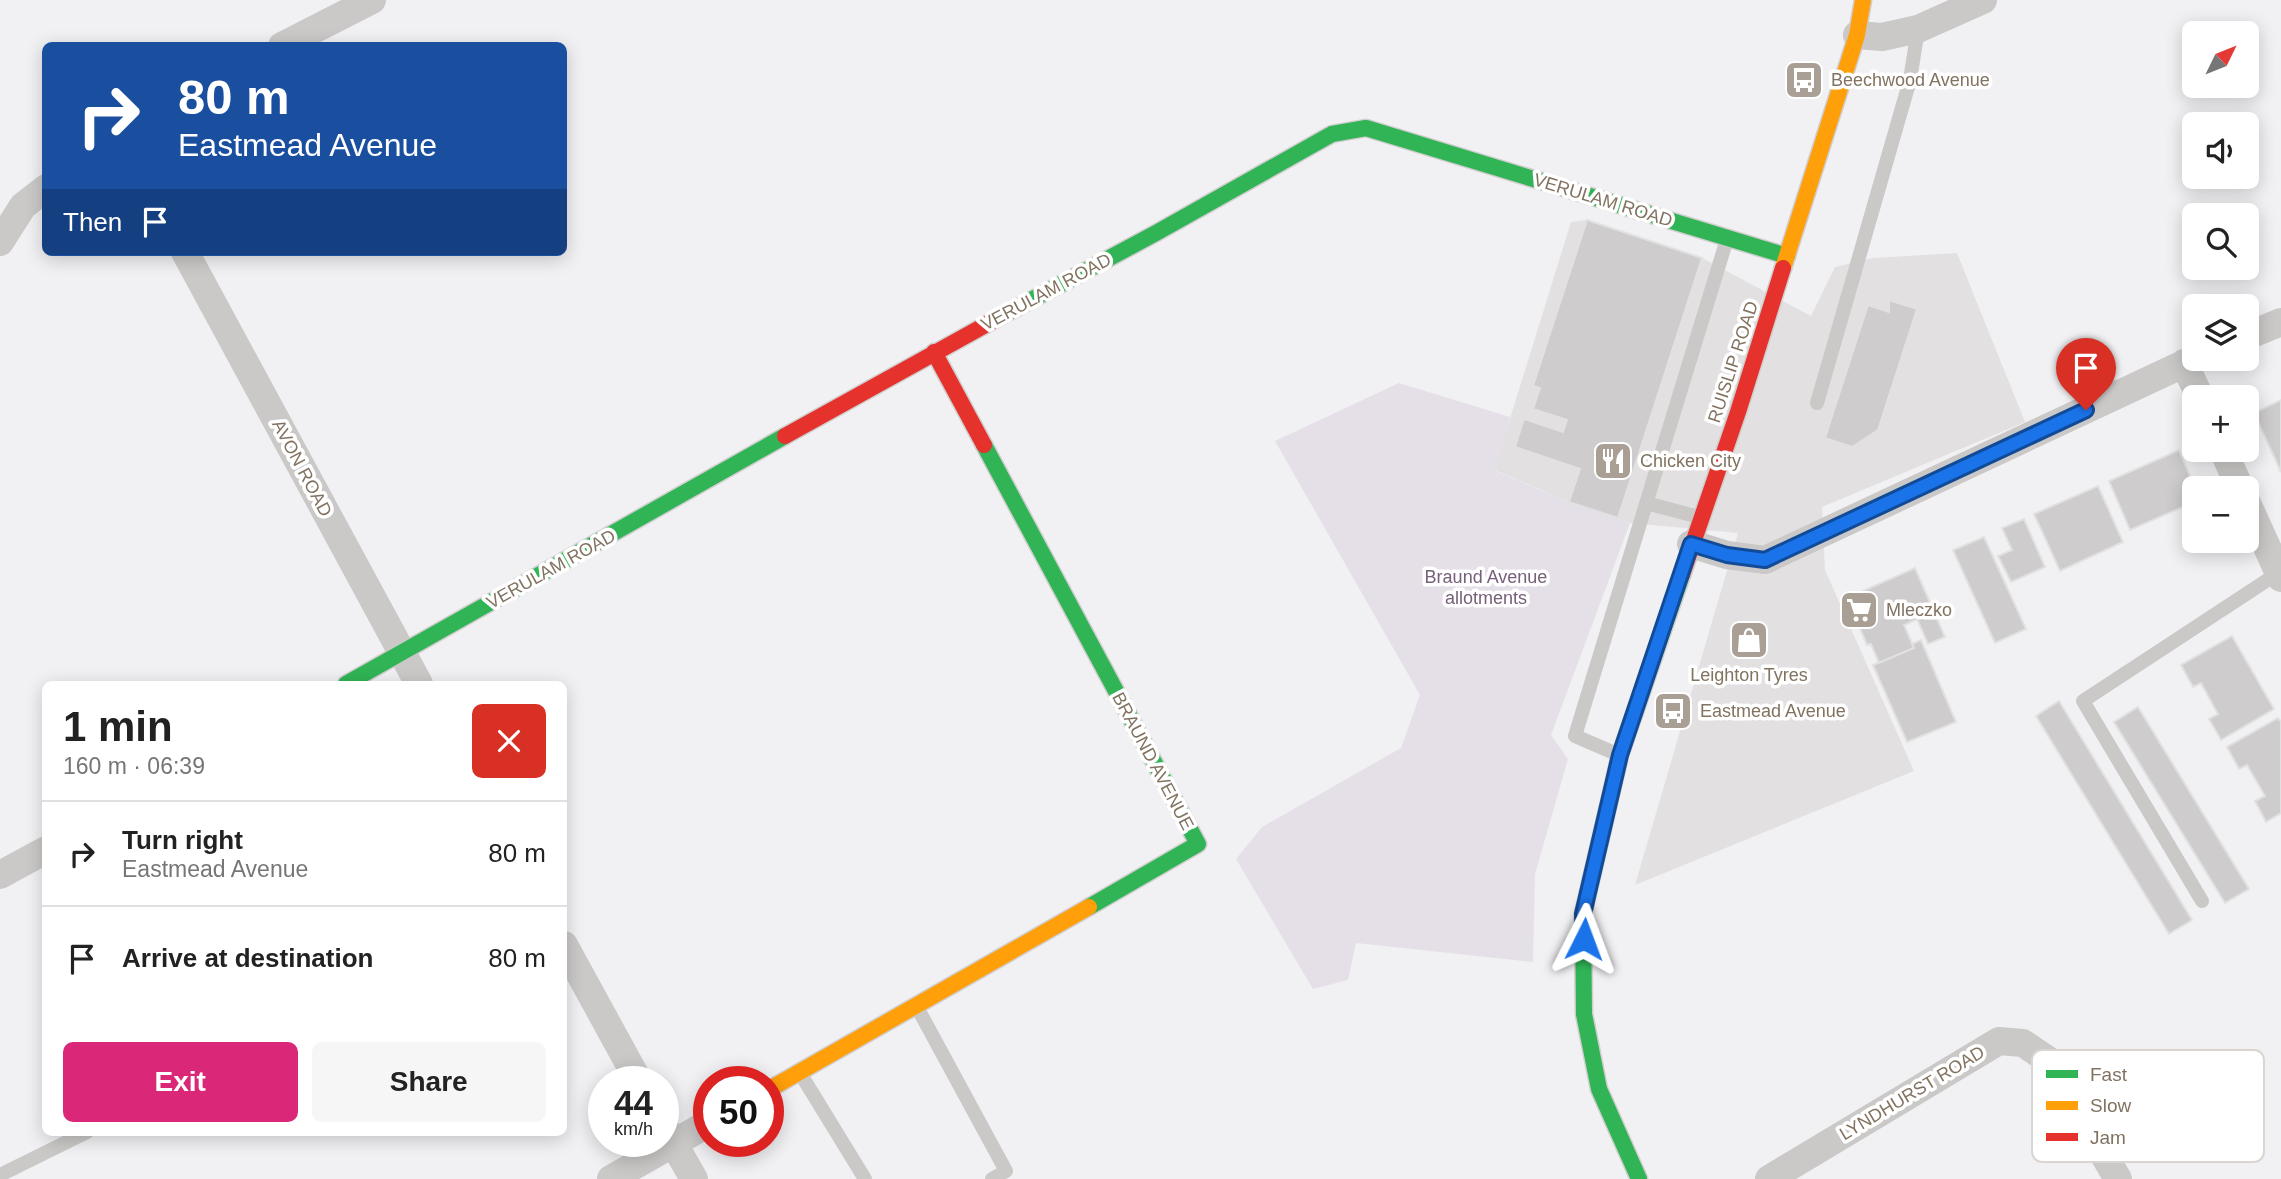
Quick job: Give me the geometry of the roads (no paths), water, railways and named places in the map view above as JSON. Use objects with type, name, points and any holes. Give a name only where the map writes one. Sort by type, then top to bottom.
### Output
[{"type":"street","points":[[290,42],[372,0]]},
{"type":"street","name":"RUISLIP ROAD","points":[[1639,1179],[1600,1089],[1584,1014],[1583,914],[1620,755],[1738,412],[1857,35],[1863,0]]},
{"type":"street","points":[[1857,35],[1882,37],[1918,29],[1983,0]]},
{"type":"street","name":"VERULAM ROAD","points":[[351,681],[934,352],[1156,233],[1332,134],[1366,128],[1787,256]]},
{"type":"street","points":[[0,242],[23,206],[42,191]]},
{"type":"street","name":"AVON ROAD","points":[[188,256],[417,681]]},
{"type":"street","points":[[2259,331],[2281,322]]},
{"type":"street","name":"BRAUND AVENUE","points":[[784,1081],[1198,844],[934,352]]},
{"type":"street","points":[[1691,544],[1727,555],[1765,560],[2182,364]]},
{"type":"street","points":[[2259,530],[2279,575]]},
{"type":"street","points":[[0,875],[42,852]]},
{"type":"street","points":[[567,960],[630,1066]]},
{"type":"street","name":"LYNDHURST ROAD","points":[[1769,1179],[1998,1041],[2023,1043],[2033,1050]]},
{"type":"street","points":[[679,1153],[694,1179]]},
{"type":"street","points":[[611,1179],[639,1157]]},
{"type":"street","name":"LYNDHURST ROAD","points":[[2108,1162],[2118,1179]]},
{"type":"lane","points":[[1817,403],[1910,80],[1918,29]]},
{"type":"lane","points":[[1620,755],[1575,736],[1728,238]]},
{"type":"lane","points":[[1646,503],[1701,517]]},
{"type":"lane","points":[[2202,901],[2083,701],[2279,575]]},
{"type":"lane","points":[[916,1005],[1006,1171],[992,1179]]},
{"type":"lane","points":[[800,1072],[865,1179]]},
{"type":"lane","points":[[0,1175],[79,1136]]},
{"type":"place","name":"Beechwood Avenue","points":[[1804,80]]},
{"type":"place","name":"Chicken City","points":[[1613,461]]},
{"type":"place","name":"Mleczko","points":[[1859,610]]},
{"type":"place","name":"Leighton Tyres","points":[[1749,640]]},
{"type":"place","name":"Eastmead Avenue","points":[[1673,711]]},
{"type":"park label","name":"Braund Avenue allotments","points":[[1486,587]]}]
